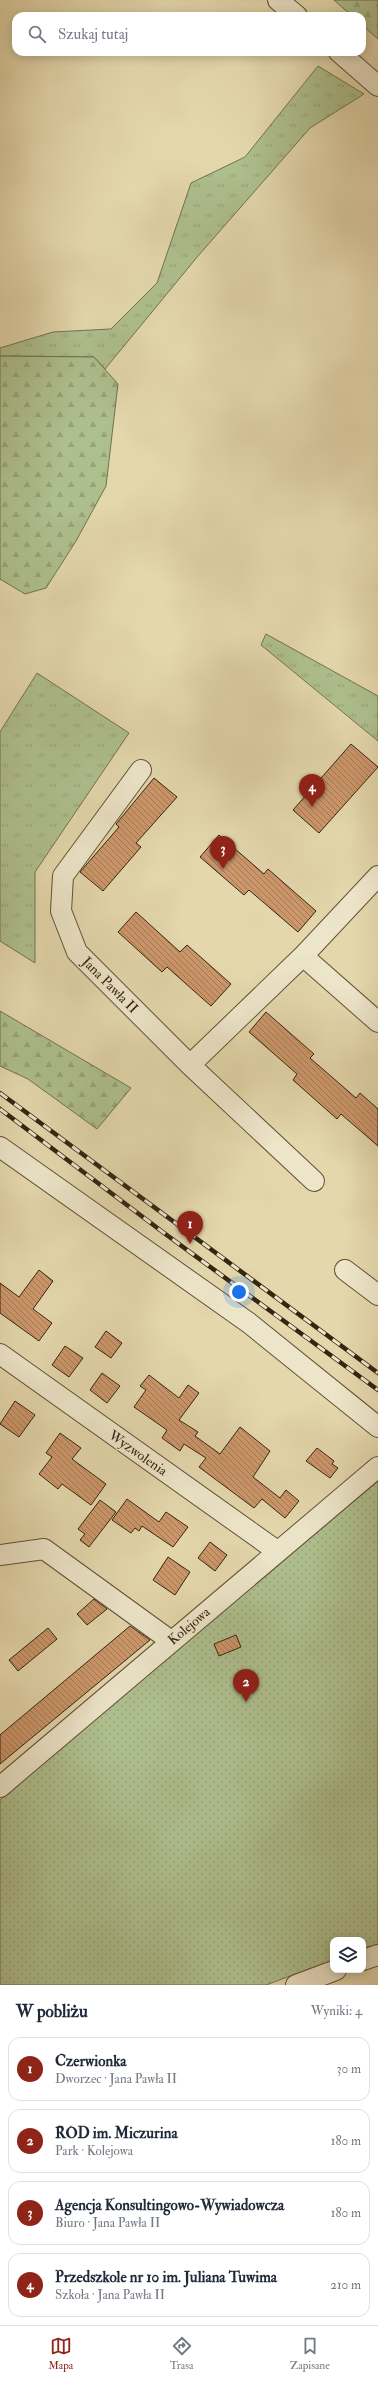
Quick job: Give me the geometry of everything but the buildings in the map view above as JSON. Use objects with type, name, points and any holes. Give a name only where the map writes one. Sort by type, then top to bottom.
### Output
[{"type":"street","points":[[278,0],[292,12]]},
{"type":"street","points":[[344,56],[378,86]]},
{"type":"street","name":"Jana Pawła II","points":[[141,770],[62,876],[61,911],[77,952],[190,1065],[314,1181]]},
{"type":"street","points":[[190,1065],[303,956],[378,876]]},
{"type":"street","points":[[303,956],[378,1022]]},
{"type":"street","points":[[0,1147],[249,1323],[378,1427]]},
{"type":"street","points":[[345,1270],[378,1295]]},
{"type":"street","name":"Wyzwolenia","points":[[0,1354],[277,1551]]},
{"type":"street","name":"Kolejowa","points":[[0,1787],[378,1467]]},
{"type":"street","points":[[0,1555],[44,1548],[171,1641]]},
{"type":"street","points":[[366,1959],[378,1955]]},
{"type":"street","points":[[296,1985],[330,1972]]},
{"type":"green space","points":[[334,0],[378,0],[378,39],[366,28],[366,12],[348,12]]},
{"type":"green space","points":[[318,66],[364,94],[310,128],[198,256],[105,369],[94,357],[0,356],[0,348],[53,332],[111,329],[157,283],[191,183],[245,157]]},
{"type":"green space","points":[[0,356],[94,357],[118,384],[106,486],[76,541],[46,588],[25,594],[0,579]]},
{"type":"green space","points":[[266,634],[378,696],[378,741],[261,645]]},
{"type":"green space","points":[[37,673],[129,733],[35,872],[35,963],[0,941],[0,732]]},
{"type":"green space","points":[[0,1011],[131,1088],[97,1129],[28,1079],[0,1066]]},
{"type":"green space","points":[[378,1481],[378,1944],[366,1948],[366,1937],[330,1937],[330,1961],[266,1985],[0,1985],[0,1800]]},
{"type":"railway","points":[[0,1093],[378,1373]]},
{"type":"railway","points":[[0,1109],[164,1233],[378,1390]]},
{"type":"place","name":"Przedszkole nr 10 im. Juliana Tuwima","points":[[312,807]]},
{"type":"place","name":"Agencja Konsultingowo-Wywiadowcza","points":[[223,869]]},
{"type":"place","name":"Czerwionka","points":[[190,1244]]},
{"type":"place","name":"ROD im. Miczurina","points":[[246,1702]]}]
